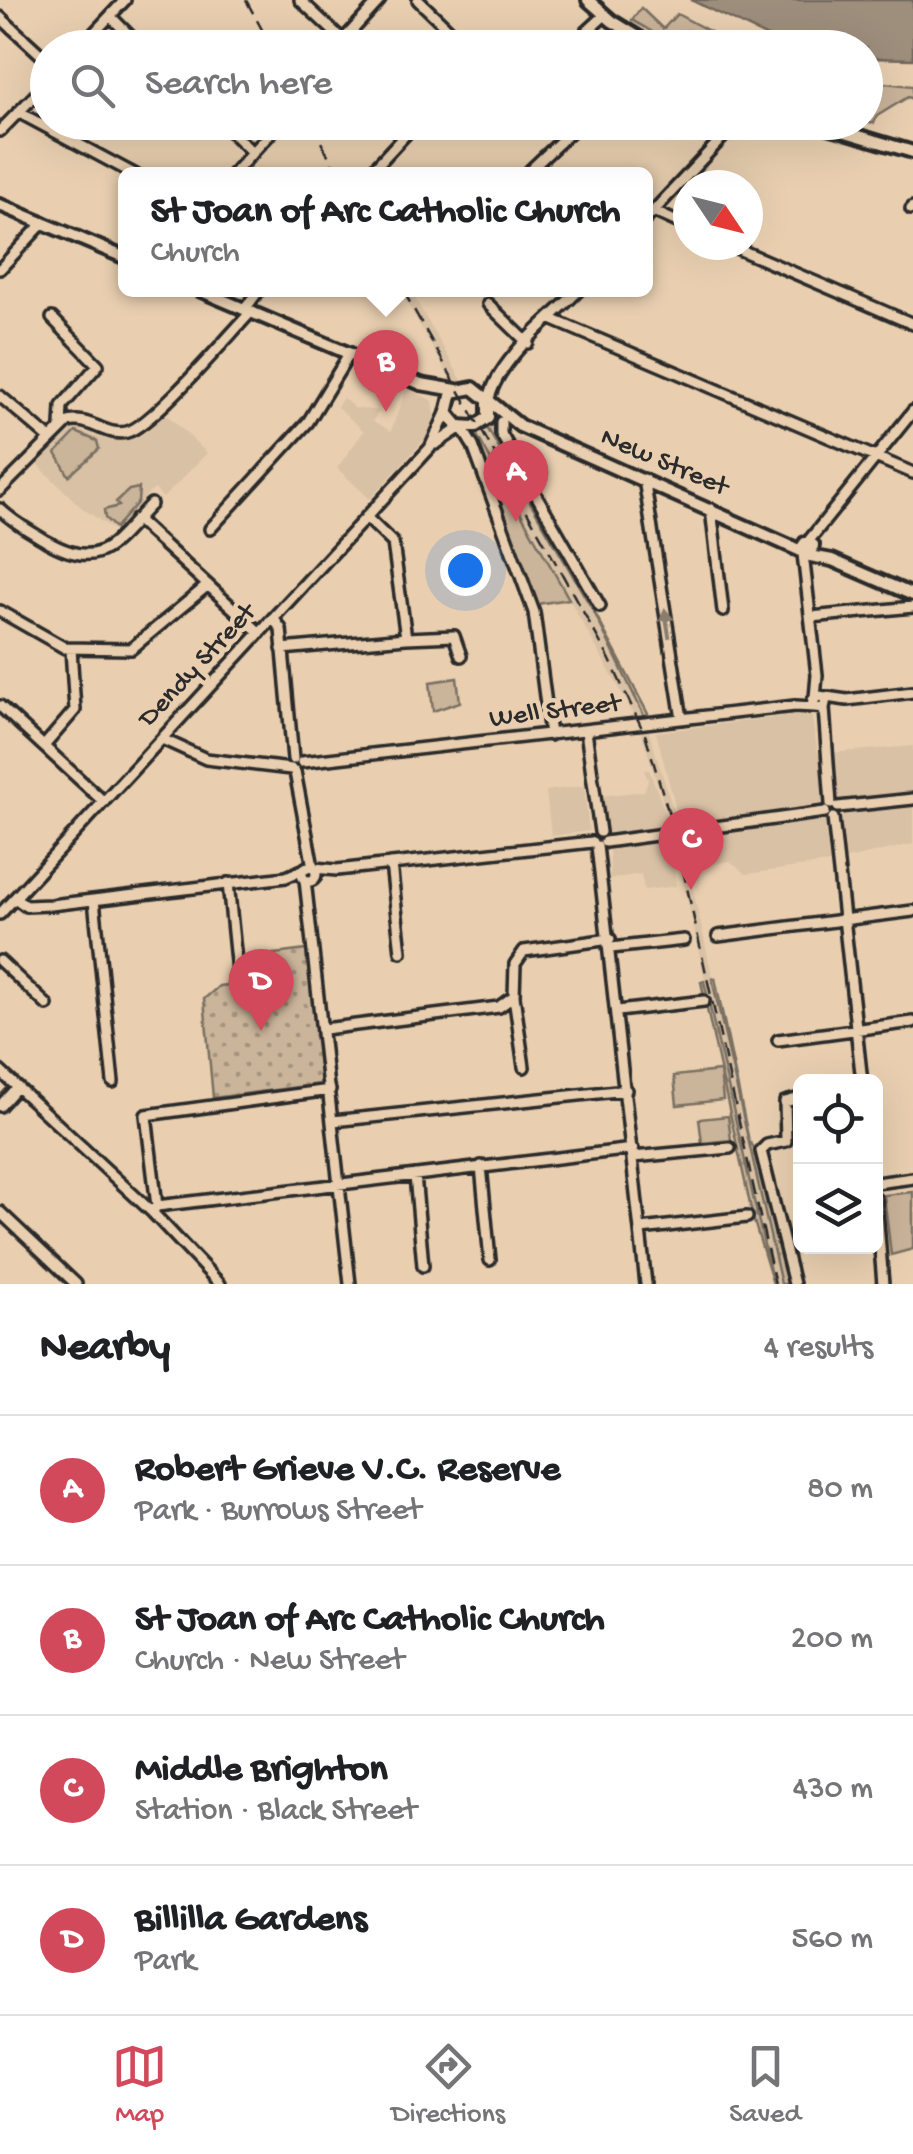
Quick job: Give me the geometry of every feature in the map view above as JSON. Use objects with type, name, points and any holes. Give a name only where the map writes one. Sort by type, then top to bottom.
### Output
[{"type":"main road","points":[[588,0],[622,30]]},
{"type":"main road","points":[[873,140],[913,152]]},
{"type":"main road","points":[[0,205],[118,255]]},
{"type":"main road","points":[[216,297],[421,384],[479,391],[488,402],[481,424]]},
{"type":"main road","points":[[421,384],[461,428],[502,419]]},
{"type":"main road","points":[[446,411],[462,389]]},
{"type":"main road","name":"New Street","points":[[488,402],[502,419],[913,595]]},
{"type":"street","points":[[97,30],[125,0]]},
{"type":"street","points":[[300,0],[327,30]]},
{"type":"street","points":[[352,30],[380,0]]},
{"type":"street","points":[[418,0],[449,30]]},
{"type":"street","points":[[110,16],[124,30]]},
{"type":"street","points":[[589,30],[605,16]]},
{"type":"street","points":[[0,17],[30,45]]},
{"type":"street","points":[[0,131],[30,100]]},
{"type":"street","points":[[18,112],[30,118]]},
{"type":"street","points":[[71,140],[123,167]]},
{"type":"street","points":[[240,140],[253,153]]},
{"type":"street","points":[[239,167],[265,140]]},
{"type":"street","points":[[375,167],[400,140]]},
{"type":"street","points":[[532,167],[561,140]]},
{"type":"street","points":[[653,212],[720,140]]},
{"type":"street","points":[[0,269],[42,223]]},
{"type":"street","points":[[763,260],[913,324]]},
{"type":"street","points":[[0,490],[61,426],[79,420],[114,433],[134,430],[248,310],[256,297]]},
{"type":"street","points":[[488,402],[493,384],[506,367],[572,297]]},
{"type":"street","points":[[488,304],[528,343]]},
{"type":"street","points":[[52,318],[98,364],[62,406],[61,426]]},
{"type":"street","points":[[551,319],[913,473]]},
{"type":"street","points":[[210,529],[308,422],[350,354]]},
{"type":"street","points":[[462,389],[506,367]]},
{"type":"street","points":[[0,396],[49,438]]},
{"type":"street","name":"Dendy Street","points":[[430,448],[446,411]]},
{"type":"street","points":[[861,1074],[806,574],[808,549],[817,531],[913,411]]},
{"type":"street","points":[[502,419],[501,434],[600,606]]},
{"type":"street","points":[[473,446],[481,424]]},
{"type":"street","points":[[461,428],[473,446],[534,612],[550,735]]},
{"type":"street","name":"Dendy Street","points":[[5,907],[430,448],[461,428]]},
{"type":"street","points":[[644,479],[682,719]]},
{"type":"street","points":[[0,509],[66,552],[85,557],[106,550],[150,504]]},
{"type":"street","points":[[711,508],[723,611]]},
{"type":"street","points":[[366,517],[393,544],[406,638]]},
{"type":"street","points":[[136,519],[260,633]]},
{"type":"street","points":[[0,611],[54,643],[72,648],[136,648],[208,585]]},
{"type":"street","points":[[810,616],[908,607],[913,595]]},
{"type":"street","points":[[273,618],[280,629],[297,765],[350,1284]]},
{"type":"street","points":[[282,649],[454,636],[461,656]]},
{"type":"street","points":[[44,746],[75,710],[72,648]]},
{"type":"street","name":"Well Street","points":[[162,739],[206,759],[272,767],[913,692]]},
{"type":"street","points":[[3,713],[104,802]]},
{"type":"street","points":[[586,731],[646,1284]]},
{"type":"street","points":[[5,907],[24,910],[913,802]]},
{"type":"street","points":[[390,864],[400,952]]},
{"type":"street","points":[[228,883],[238,981]]},
{"type":"street","points":[[94,900],[113,1082]]},
{"type":"street","points":[[718,936],[913,912]]},
{"type":"street","points":[[524,1066],[514,996],[515,964],[524,951],[684,940]]},
{"type":"street","points":[[0,962],[47,1005]]},
{"type":"street","points":[[324,1028],[494,1008],[514,996]]},
{"type":"street","points":[[618,1011],[704,1001]]},
{"type":"street","points":[[778,1040],[913,1022]]},
{"type":"street","points":[[0,1071],[155,1209],[220,1284]]},
{"type":"street","points":[[0,1106],[18,1088]]},
{"type":"street","points":[[155,1209],[146,1114],[330,1090]]},
{"type":"street","points":[[334,1120],[626,1090]]},
{"type":"street","points":[[793,1100],[784,1103],[786,1142],[764,1146],[761,1154],[794,1284]]},
{"type":"street","points":[[155,1209],[481,1166],[730,1148]]},
{"type":"street","points":[[481,1166],[490,1260]]},
{"type":"street","points":[[415,1174],[423,1266]]},
{"type":"street","points":[[883,1181],[913,1178]]},
{"type":"street","points":[[0,1212],[76,1284]]},
{"type":"street","points":[[641,1229],[748,1217]]},
{"type":"street","points":[[882,1254],[885,1280]]},
{"type":"shaded area","points":[[691,0],[913,0],[913,59],[883,58],[883,30],[753,30]]},
{"type":"shaded area","points":[[404,297],[414,297],[464,384],[454,386]]},
{"type":"shaded area","points":[[407,388],[433,401],[436,427],[370,499],[337,468],[364,431],[337,407],[343,398],[354,408],[379,411],[373,421],[391,431]]},
{"type":"shaded area","points":[[165,413],[207,453],[163,498],[155,489],[148,494],[115,531],[82,508],[37,464],[73,428],[108,440],[129,440],[145,433]]},
{"type":"shaded area","points":[[486,426],[594,612],[644,718],[637,720],[478,437]]},
{"type":"shaded area","points":[[811,713],[818,754],[913,746],[913,844],[829,863],[746,874],[730,861],[701,866],[699,883],[698,866],[691,867],[692,849],[688,849],[679,821],[656,732]]},
{"type":"shaded area","points":[[648,729],[677,822],[669,822],[670,827],[606,833],[600,796],[644,791],[648,780],[644,770],[649,770],[669,821],[641,731]]},
{"type":"shaded area","points":[[584,786],[589,831],[551,836],[546,791]]},
{"type":"shaded area","points":[[670,838],[676,886],[644,890],[641,874],[610,879],[609,844]]},
{"type":"shaded area","points":[[674,839],[681,839],[684,849],[781,1284],[773,1284],[762,1239]]},
{"type":"green space","points":[[641,8],[663,29],[677,14],[707,30],[649,30],[632,20]]},
{"type":"green space","points":[[883,83],[913,86],[913,99],[908,97],[883,112]]},
{"type":"green space","points":[[496,425],[648,714],[645,718],[594,612],[486,426]]},
{"type":"green space","points":[[76,432],[97,441],[99,449],[69,476],[56,453]]},
{"type":"green space","points":[[478,437],[569,599],[537,604],[477,444]]},
{"type":"green space","points":[[139,488],[138,502],[115,528],[105,518],[104,510],[119,506],[116,502],[129,490]]},
{"type":"green space","points":[[457,678],[460,702],[433,711],[430,682]]},
{"type":"green space","points":[[307,950],[321,1084],[213,1098],[204,999],[219,986],[243,983],[241,958]]},
{"type":"green space","points":[[715,978],[749,1141],[757,1151],[790,1284],[781,1284],[712,979]]},
{"type":"green space","points":[[704,981],[773,1284],[753,1218],[701,982]]},
{"type":"green space","points":[[720,1071],[723,1100],[677,1105],[674,1076]]},
{"type":"green space","points":[[728,1116],[731,1140],[702,1143],[699,1119]]},
{"type":"green space","points":[[913,1192],[913,1249],[891,1255],[884,1195]]},
{"type":"railway","points":[[246,0],[262,30]]},
{"type":"railway","points":[[320,140],[335,167]]},
{"type":"railway","points":[[407,297],[609,658],[646,737],[676,838],[775,1284]]},
{"type":"place","name":"St Joan of Arc Catholic Church","points":[[386,412]]},
{"type":"place","name":"Robert Grieve V.C. Reserve","points":[[516,522]]},
{"type":"place","name":"Middle Brighton","points":[[691,890]]},
{"type":"place","name":"Billilla Gardens","points":[[261,1031]]}]
